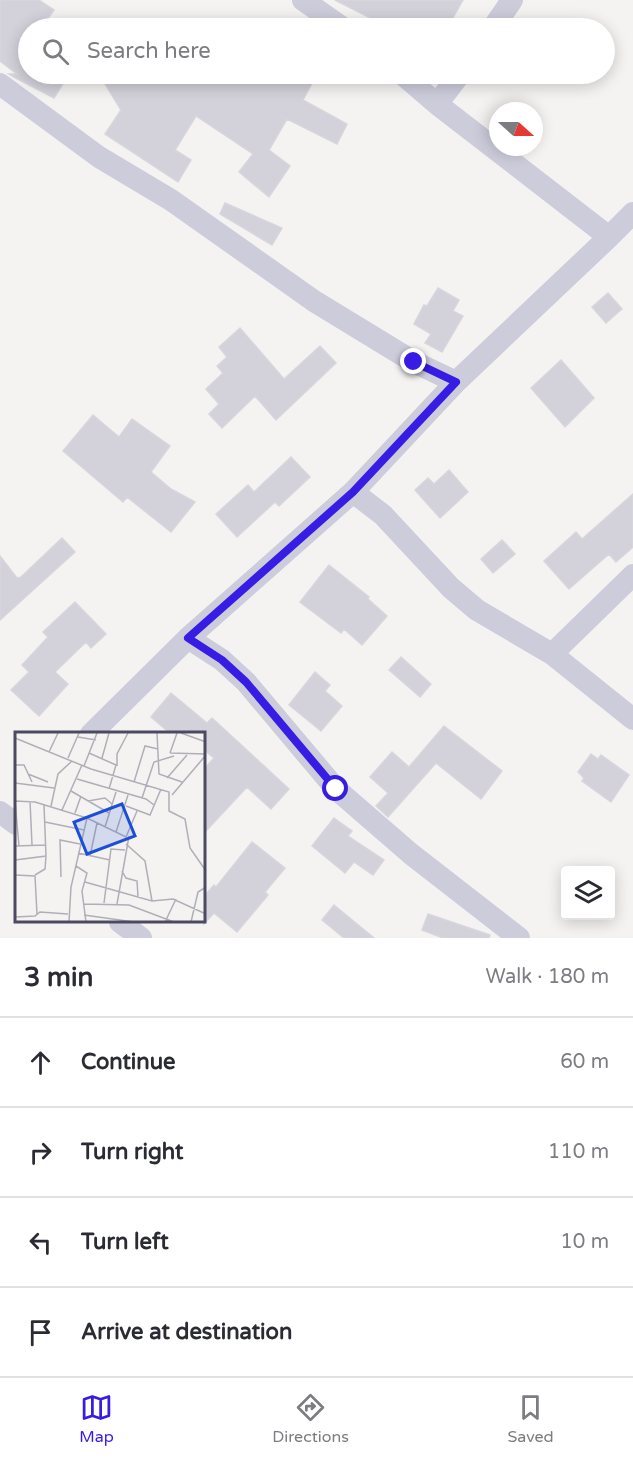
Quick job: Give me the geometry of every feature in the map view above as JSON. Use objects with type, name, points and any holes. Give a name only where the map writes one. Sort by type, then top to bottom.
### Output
[{"type":"street","points":[[303,0],[329,18]]},
{"type":"street","points":[[500,18],[512,0]]},
{"type":"street","points":[[0,84],[99,157],[171,200],[314,301],[414,362],[456,382]]},
{"type":"street","points":[[414,84],[609,237]]},
{"type":"street","points":[[437,104],[452,84]]},
{"type":"street","points":[[93,732],[188,638],[353,492],[456,382],[633,213]]},
{"type":"street","points":[[353,492],[383,515],[451,588],[477,610],[552,654],[633,719]]},
{"type":"street","points":[[552,654],[633,575]]},
{"type":"street","points":[[188,638],[222,660],[246,682],[336,789],[411,854],[519,938]]},
{"type":"street","points":[[0,812],[15,823]]},
{"type":"street","points":[[122,923],[141,938]]},
{"type":"building","points":[[0,0],[39,0],[54,10],[48,18],[18,18],[18,79],[9,74],[17,74],[0,61]]},
{"type":"building","points":[[335,0],[463,0],[453,18],[370,18]]},
{"type":"building","points":[[28,84],[63,84],[54,98]]},
{"type":"building","points":[[105,84],[312,84],[303,100],[347,124],[337,144],[287,119],[269,150],[290,166],[269,197],[239,172],[253,154],[196,116],[175,150],[191,160],[178,182],[105,134],[121,110]]},
{"type":"building","points":[[225,203],[282,228],[272,245],[220,214]]},
{"type":"building","points":[[438,288],[459,300],[453,311],[463,316],[442,352],[425,343],[431,334],[414,324],[424,305],[427,306]]},
{"type":"building","points":[[608,293],[622,309],[606,323],[592,307]]},
{"type":"building","points":[[240,328],[284,379],[320,346],[336,363],[276,420],[255,396],[222,428],[209,414],[219,404],[206,389],[223,373],[217,366],[227,357],[219,347]]},
{"type":"building","points":[[561,360],[594,398],[565,427],[531,388]]},
{"type":"building","points":[[93,415],[119,437],[132,419],[170,446],[151,472],[171,489],[195,502],[171,532],[127,497],[123,502],[63,451]]},
{"type":"building","points":[[291,457],[310,477],[279,506],[275,502],[237,537],[216,514],[248,485],[254,492]]},
{"type":"building","points":[[449,470],[468,492],[440,518],[415,490],[428,478],[434,484]]},
{"type":"building","points":[[633,494],[633,547],[616,562],[609,554],[569,589],[544,561],[576,532],[582,539]]},
{"type":"building","points":[[62,538],[75,552],[0,620],[0,556],[17,578],[21,577]]},
{"type":"building","points":[[502,540],[515,554],[493,573],[481,559]]},
{"type":"building","points":[[329,565],[369,597],[368,599],[387,616],[362,645],[344,629],[341,633],[300,602]]},
{"type":"building","points":[[75,602],[106,634],[91,648],[86,642],[55,672],[68,684],[39,716],[11,690],[29,672],[22,665],[48,637],[43,632]]},
{"type":"building","points":[[401,657],[431,684],[420,697],[389,670]]},
{"type":"building","points":[[315,672],[330,685],[325,691],[342,706],[321,731],[289,705]]},
{"type":"building","points":[[171,693],[207,723],[212,718],[289,789],[271,809],[247,787],[206,831],[206,767],[214,758],[206,752],[206,732],[169,732],[151,717]]},
{"type":"building","points":[[444,726],[502,771],[481,799],[436,763],[388,817],[376,806],[388,793],[370,777],[392,752],[409,767]]},
{"type":"building","points":[[591,754],[598,759],[601,755],[629,775],[611,802],[582,781],[584,778],[578,772]]},
{"type":"building","points":[[334,818],[352,831],[348,836],[384,860],[373,875],[354,862],[345,873],[312,846]]},
{"type":"building","points":[[252,842],[285,868],[265,892],[268,895],[237,932],[214,913],[206,922],[206,894],[214,885],[216,887]]},
{"type":"building","points":[[334,905],[374,938],[344,938],[322,920]]},
{"type":"building","points":[[428,914],[490,935],[489,938],[443,938],[422,930]]},
{"type":"route","points":[[336,789],[246,682],[222,660],[188,638],[353,492],[456,382],[414,362]]}]
